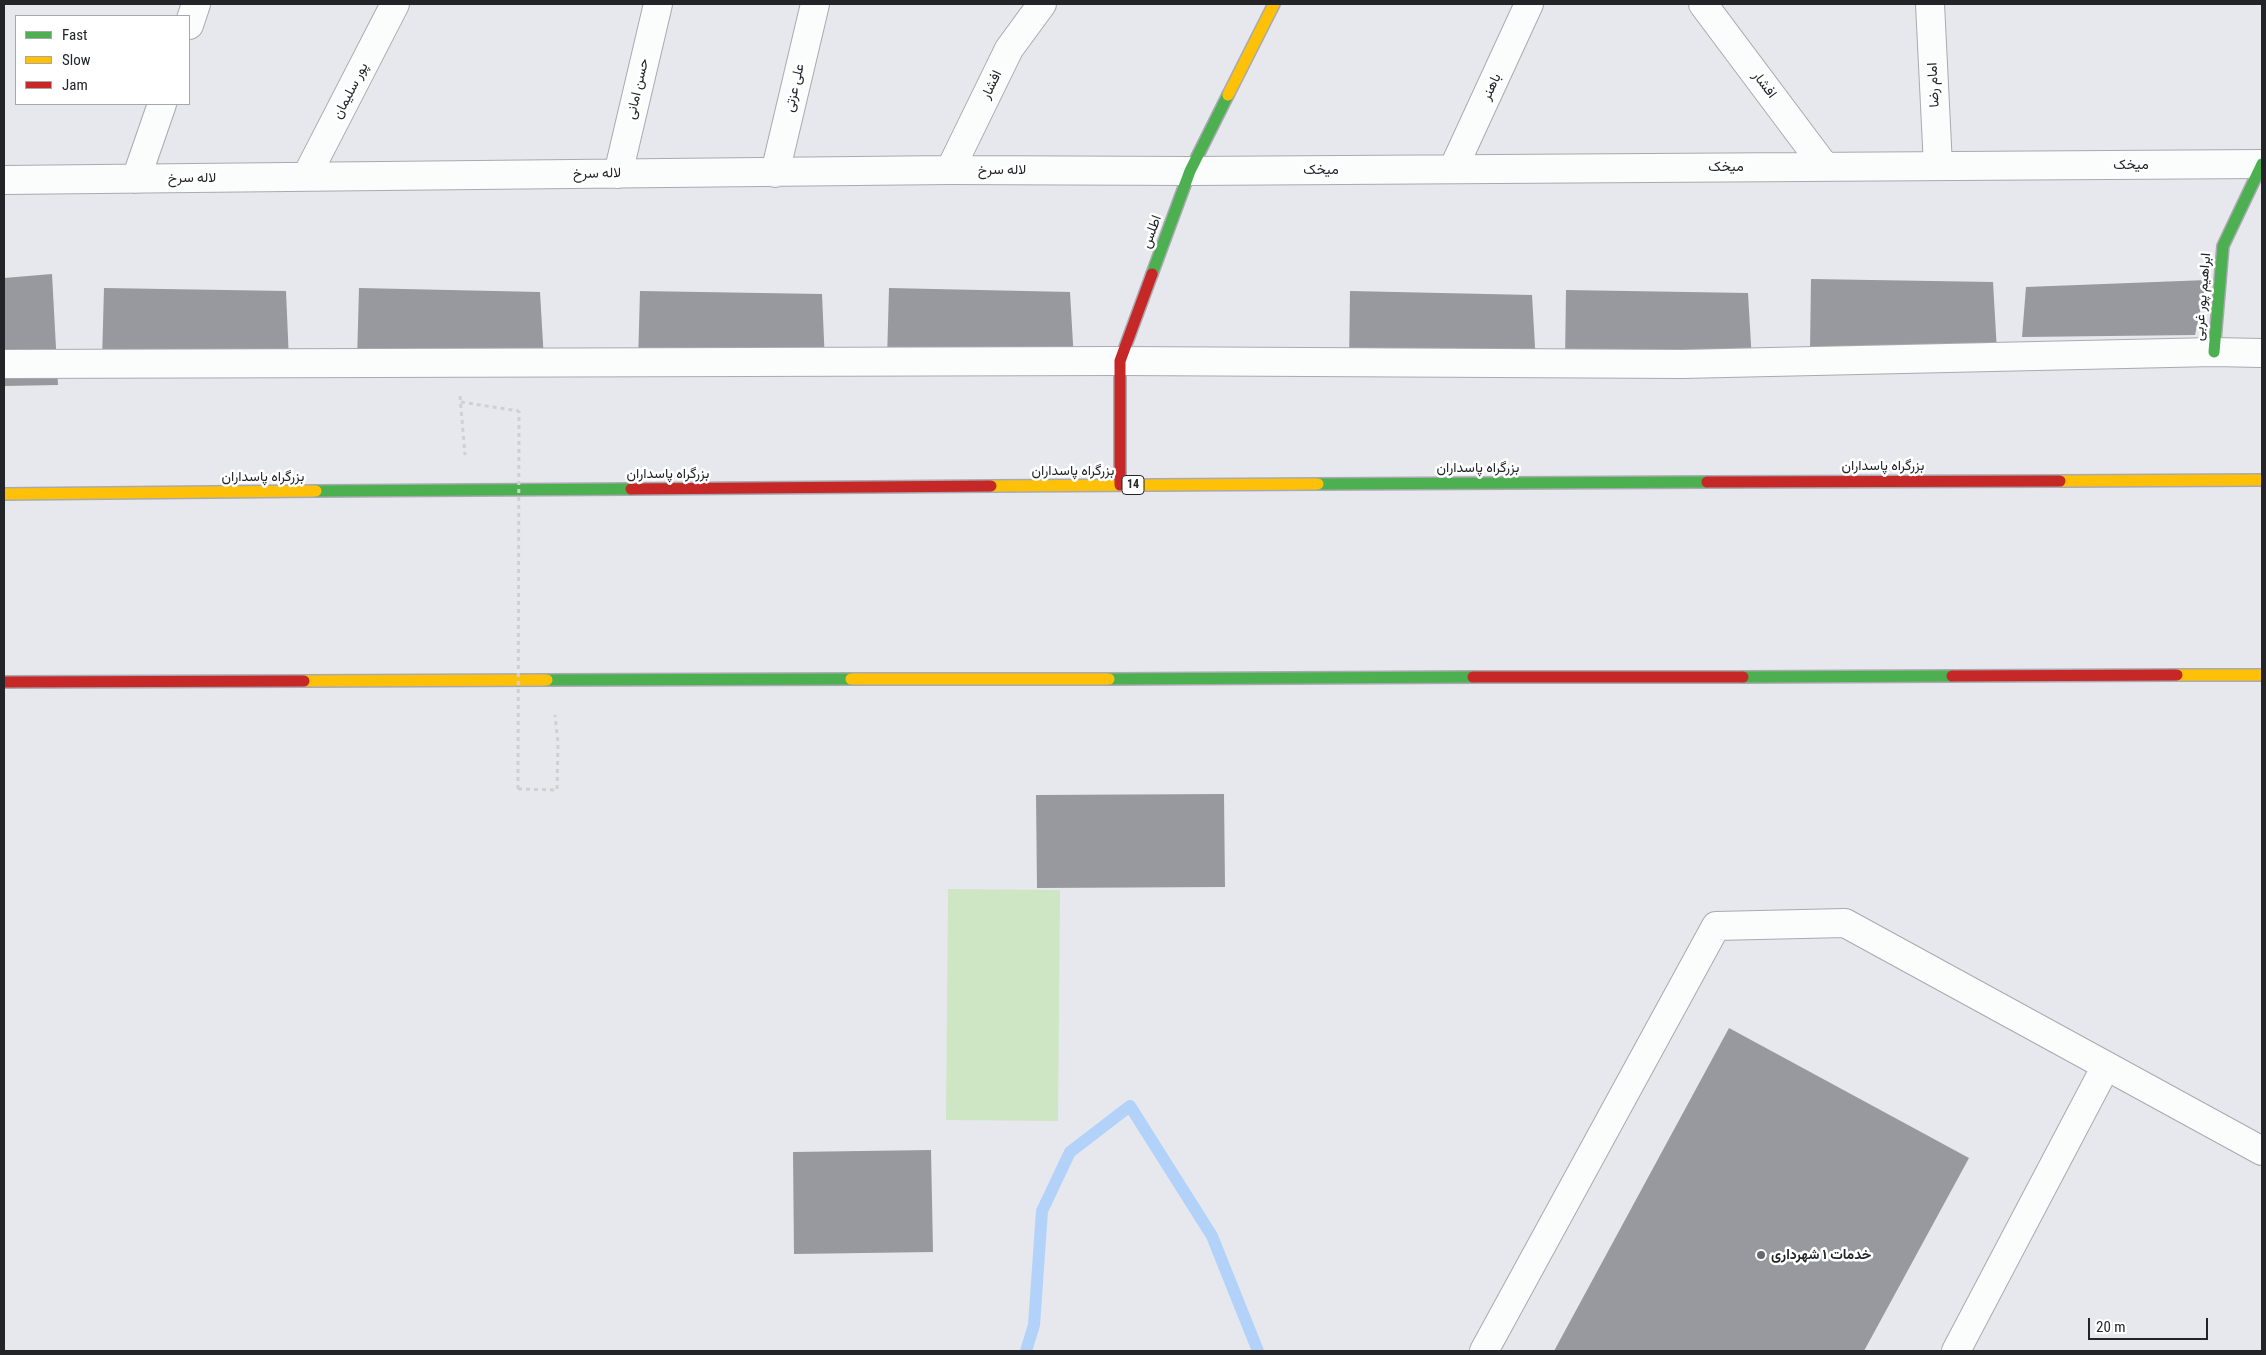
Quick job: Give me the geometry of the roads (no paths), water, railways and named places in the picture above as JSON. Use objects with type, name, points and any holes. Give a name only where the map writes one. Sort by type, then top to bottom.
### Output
[{"type":"main road","name":"اطلس","points":[[1120,485],[1120,361],[1190,171],[1274,4]]},
{"type":"main road","name":"ابراهیم پور غربی","points":[[2214,352],[2223,246],[2262,164]]},
{"type":"main road","name":"بزرگراه پاسداران","points":[[4,494],[1120,485],[2262,480]]},
{"type":"main road","points":[[4,682],[2262,675]]},
{"type":"street","points":[[190,22],[196,4]]},
{"type":"street","name":"پور سلیمان","points":[[306,178],[396,4]]},
{"type":"street","name":"حسن امانی","points":[[618,174],[658,4]]},
{"type":"street","name":"علی عزتی","points":[[775,173],[815,4]]},
{"type":"street","name":"افشار","points":[[950,170],[1009,49],[1042,4]]},
{"type":"street","name":"باهنر","points":[[1453,169],[1529,4]]},
{"type":"street","name":"افشار","points":[[1703,4],[1826,166]]},
{"type":"street","name":"امام رضا","points":[[1930,4],[1938,166]]},
{"type":"street","points":[[136,179],[162,105]]},
{"type":"street","name":"میخک","points":[[1190,171],[2262,164]]},
{"type":"street","name":"لاله سرخ","points":[[4,180],[950,170],[1190,171]]},
{"type":"street","points":[[4,364],[1120,361],[1682,364],[2214,352],[2262,353]]},
{"type":"street","points":[[1484,1351],[1716,926],[1845,923],[2262,1151]]},
{"type":"street","points":[[1956,1351],[2106,1066]]},
{"type":"waterway","points":[[1026,1351],[1034,1325],[1042,1211],[1070,1152],[1130,1106],[1212,1236],[1258,1351]]},
{"type":"place","name":"خدمات ۱ شهرداری","points":[[1761,1255]]}]
